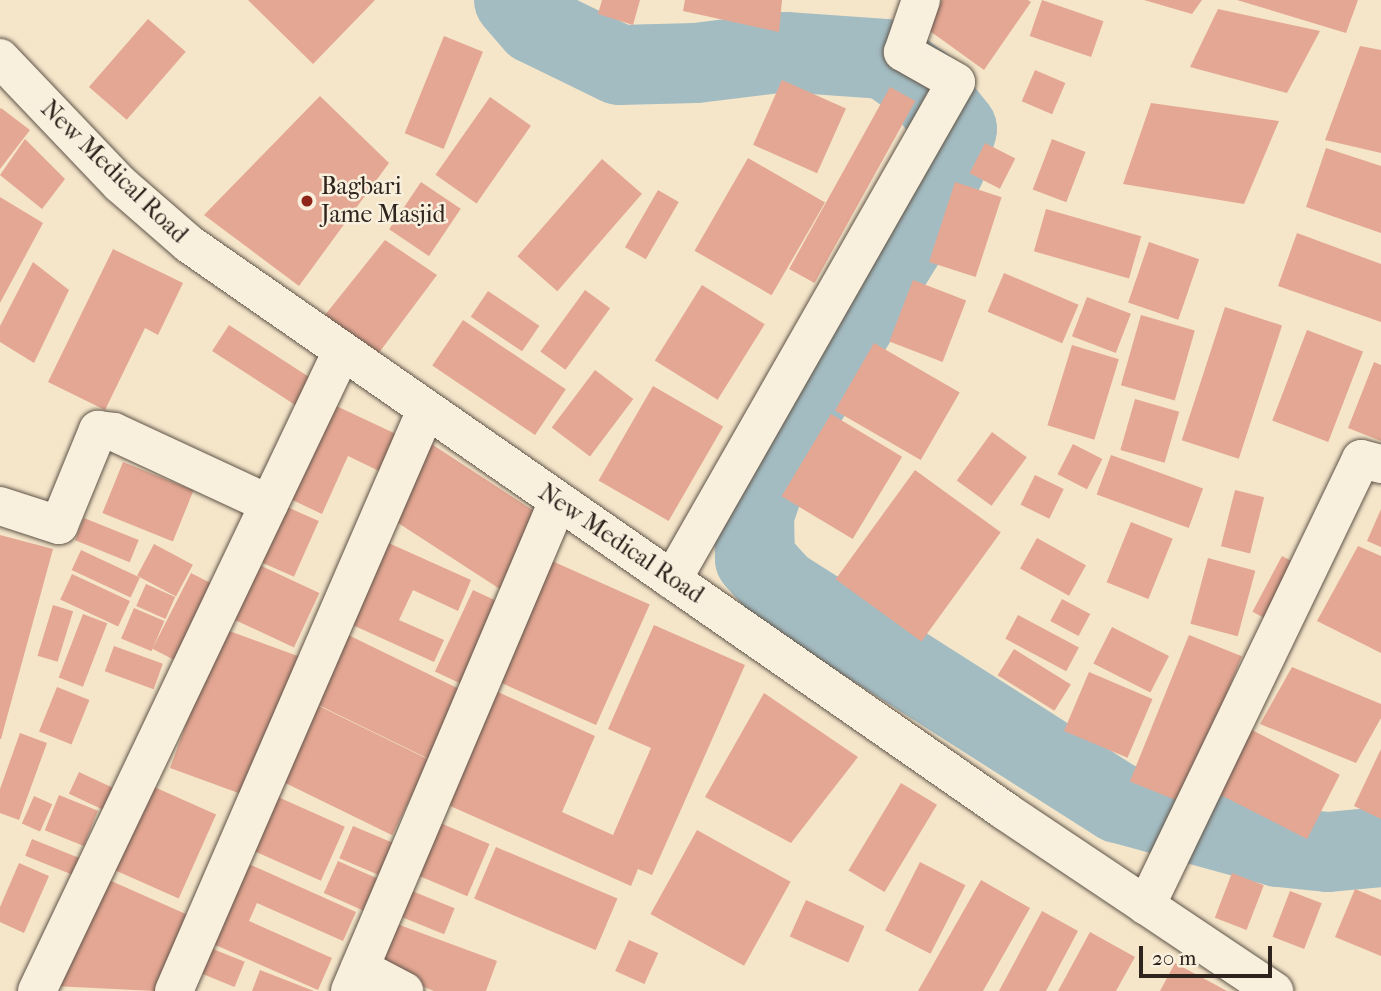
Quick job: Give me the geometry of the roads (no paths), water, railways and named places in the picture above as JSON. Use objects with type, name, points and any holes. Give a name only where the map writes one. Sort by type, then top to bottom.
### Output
[{"type":"street","points":[[672,580],[957,82],[903,52],[921,0]]},
{"type":"street","name":"New Medical Road","points":[[0,58],[120,184],[189,244],[672,580],[1274,991]]},
{"type":"street","points":[[37,991],[342,351]]},
{"type":"street","points":[[174,991],[426,410]]},
{"type":"street","points":[[0,506],[59,525],[98,430],[114,432],[269,504]]},
{"type":"street","points":[[1146,906],[1216,768],[1361,459],[1381,464]]},
{"type":"street","points":[[404,991],[355,980],[558,501]]},
{"type":"waterway","points":[[514,0],[535,24],[619,65],[696,63],[785,52],[885,59],[922,85],[957,129],[946,166],[921,216],[776,451],[754,515],[755,559],[781,588],[1119,803],[1279,847],[1328,852],[1381,847]]},
{"type":"place","name":"Bagbari Jame Masjid","points":[[307,201]]}]
